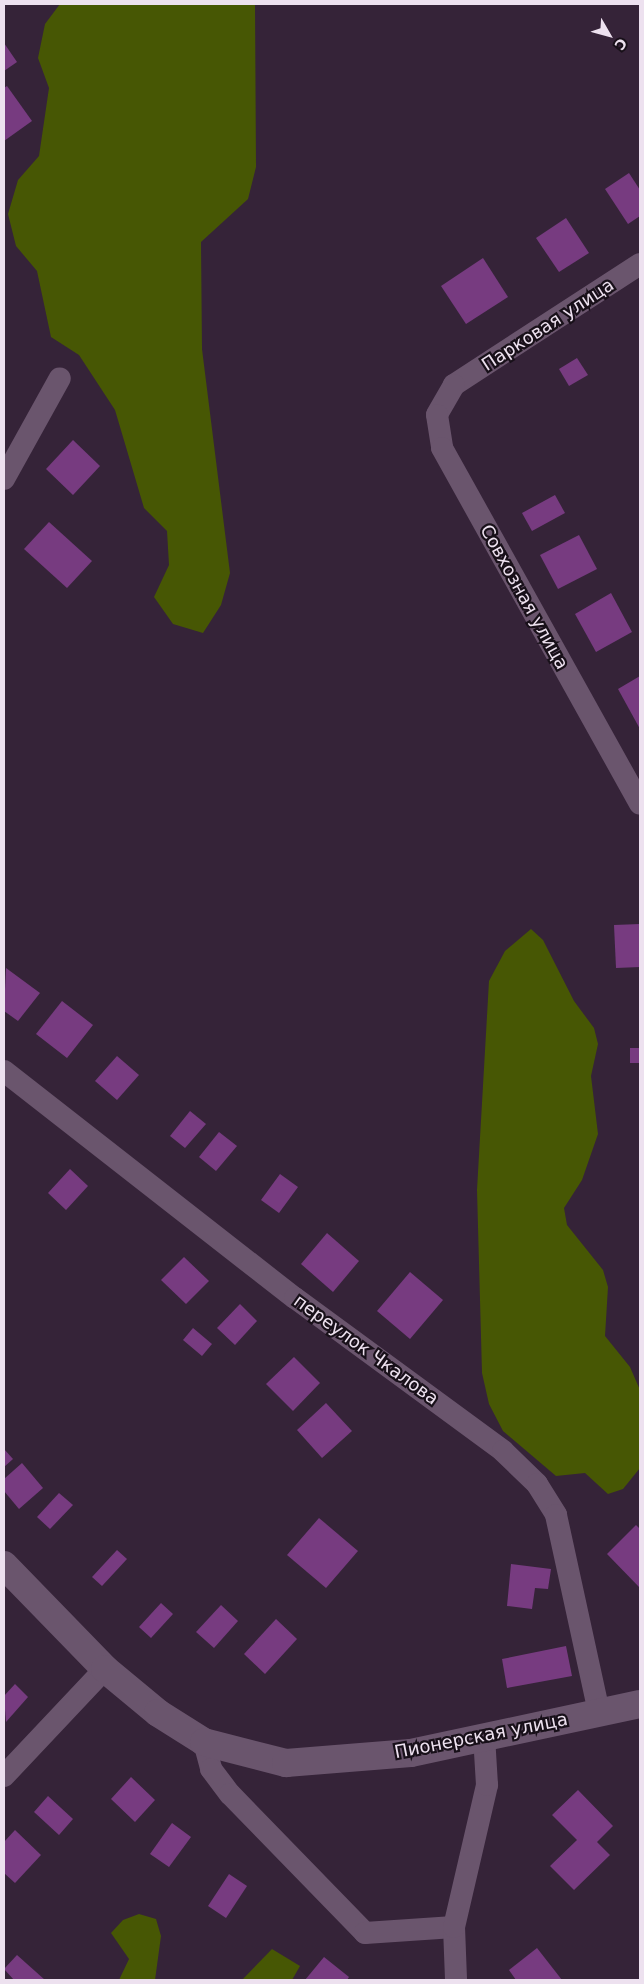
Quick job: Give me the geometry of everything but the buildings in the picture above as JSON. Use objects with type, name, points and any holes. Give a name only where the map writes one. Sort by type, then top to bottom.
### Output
[{"type":"main road","points":[[4,1565],[105,1669],[204,1742]]},
{"type":"main road","name":"Пионерская улица","points":[[204,1742],[286,1764],[410,1753],[640,1704]]},
{"type":"street","name":"Парковая улица","points":[[454,385],[640,264]]},
{"type":"street","points":[[4,479],[60,378]]},
{"type":"street","name":"Совхозная улица","points":[[454,385],[437,415],[442,448],[640,804]]},
{"type":"street","name":"переулок Чкалова","points":[[4,1071],[295,1298],[503,1451],[537,1484],[556,1515],[599,1712]]},
{"type":"street","points":[[4,1776],[105,1669]]},
{"type":"street","points":[[456,1980],[454,1927],[487,1785],[484,1736]]},
{"type":"street","points":[[204,1742],[211,1769],[230,1794],[365,1933],[454,1927]]},
{"type":"green space","points":[[60,4],[255,4],[256,167],[248,199],[201,242],[202,349],[230,573],[221,605],[203,633],[173,624],[154,597],[169,565],[167,531],[144,508],[115,410],[79,355],[51,337],[37,271],[16,246],[8,214],[18,180],[39,156],[49,88],[38,58],[45,24]]},
{"type":"green space","points":[[531,929],[543,940],[574,1001],[594,1028],[598,1044],[591,1076],[598,1134],[582,1180],[564,1208],[567,1225],[603,1270],[608,1287],[605,1336],[630,1367],[640,1390],[640,1468],[623,1489],[608,1494],[585,1473],[556,1476],[503,1431],[489,1404],[482,1373],[477,1190],[489,981],[505,951]]},
{"type":"green space","points":[[139,1914],[156,1919],[161,1936],[155,1980],[119,1980],[129,1959],[111,1933],[123,1920]]},
{"type":"green space","points":[[272,1949],[300,1966],[292,1980],[242,1980]]}]
